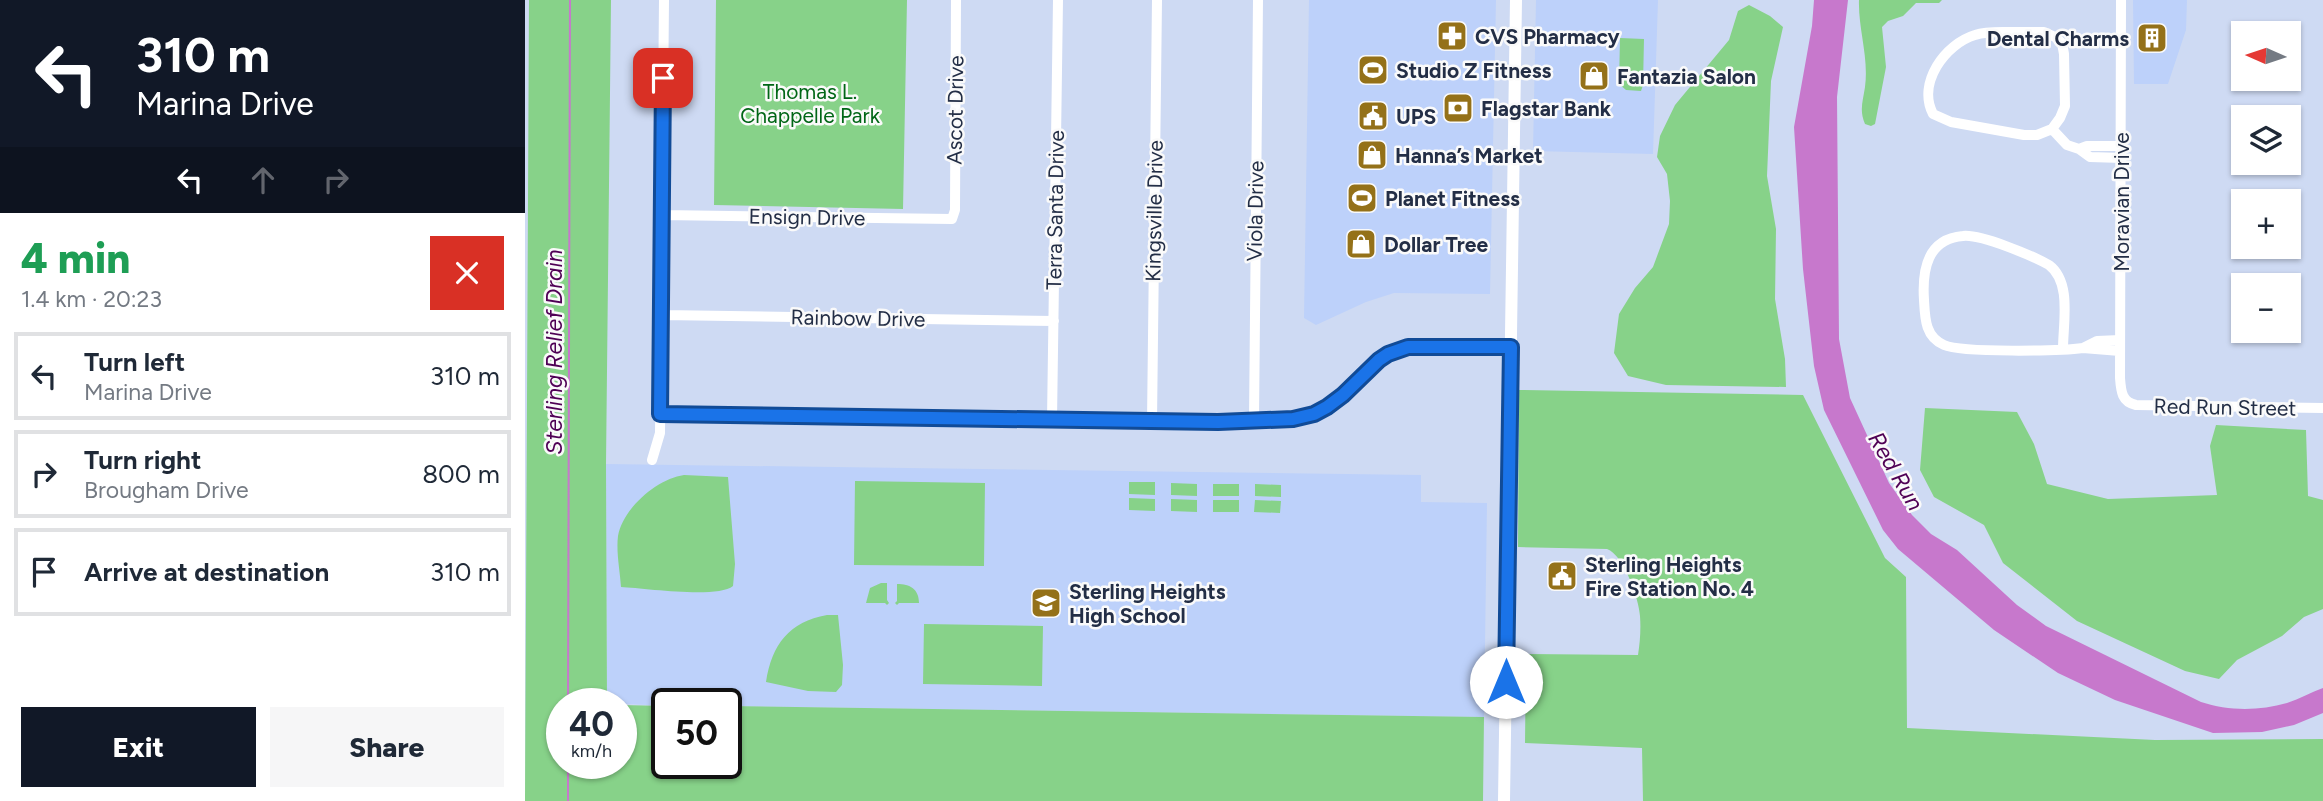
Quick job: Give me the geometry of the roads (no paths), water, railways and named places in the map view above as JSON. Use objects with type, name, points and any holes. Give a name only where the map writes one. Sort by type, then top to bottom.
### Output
[{"type":"main road","points":[[1504,801],[1516,0]]},
{"type":"street","points":[[652,460],[659,442],[660,414],[664,0]]},
{"type":"street","name":"Ascot Drive","points":[[952,219],[955,211],[956,0]]},
{"type":"street","name":"Terra Santa Drive","points":[[1052,420],[1058,0]]},
{"type":"street","name":"Kingsville Drive","points":[[1151,422],[1157,0]]},
{"type":"street","name":"Viola Drive","points":[[1254,421],[1258,0]]},
{"type":"street","name":"Moravian Drive","points":[[2121,0],[2120,387],[2128,402]]},
{"type":"street","points":[[1978,33],[2050,34],[2062,43],[2065,106],[2052,129],[2032,135],[1944,120],[1934,114],[1928,100],[1937,65],[1959,42],[1978,33]]},
{"type":"street","points":[[2052,129],[2067,145],[2090,157],[2122,158]]},
{"type":"street","points":[[2079,149],[2087,146],[2122,146]]},
{"type":"street","name":"Ensign Drive","points":[[662,215],[952,219]]},
{"type":"street","points":[[2063,349],[2063,286],[2049,265],[1971,236],[1946,240],[1927,259],[1923,277],[1925,322],[1931,335],[1943,345],[1964,349],[2063,349],[2083,348],[2097,341],[2120,346]]},
{"type":"street","name":"Rainbow Drive","points":[[661,315],[1054,321]]},
{"type":"street","points":[[660,414],[1151,422],[1293,419],[1320,411],[1343,395],[1379,360],[1408,347],[1511,347]]},
{"type":"street","name":"Red Run Street","points":[[2128,402],[2140,405],[2323,408]]},
{"type":"waterway","name":"Sterling Relief Drain","points":[[568,688],[570,0]]},
{"type":"waterway","name":"Sterling Relief Drain","points":[[568,779],[568,801]]},
{"type":"place","name":"CVS Pharmacy","points":[[1452,36]]},
{"type":"place","name":"Dental Charms","points":[[2152,38]]},
{"type":"place","name":"Studio Z Fitness","points":[[1373,70]]},
{"type":"place","name":"Fantazia Salon","points":[[1594,76]]},
{"type":"place","name":"Flagstar Bank","points":[[1458,108]]},
{"type":"place","name":"UPS","points":[[1373,116]]},
{"type":"place","name":"Hanna’s Market","points":[[1372,155]]},
{"type":"place","name":"Planet Fitness","points":[[1362,198]]},
{"type":"place","name":"Dollar Tree","points":[[1361,244]]},
{"type":"place","name":"Sterling Heights Fire Station No. 4","points":[[1562,576]]},
{"type":"place","name":"Sterling Heights High School","points":[[1046,603]]},
{"type":"park label","name":"Thomas L. Chappelle Park","points":[[810,103]]},
{"type":"water label","name":"Red Run","points":[[1896,471]]}]
